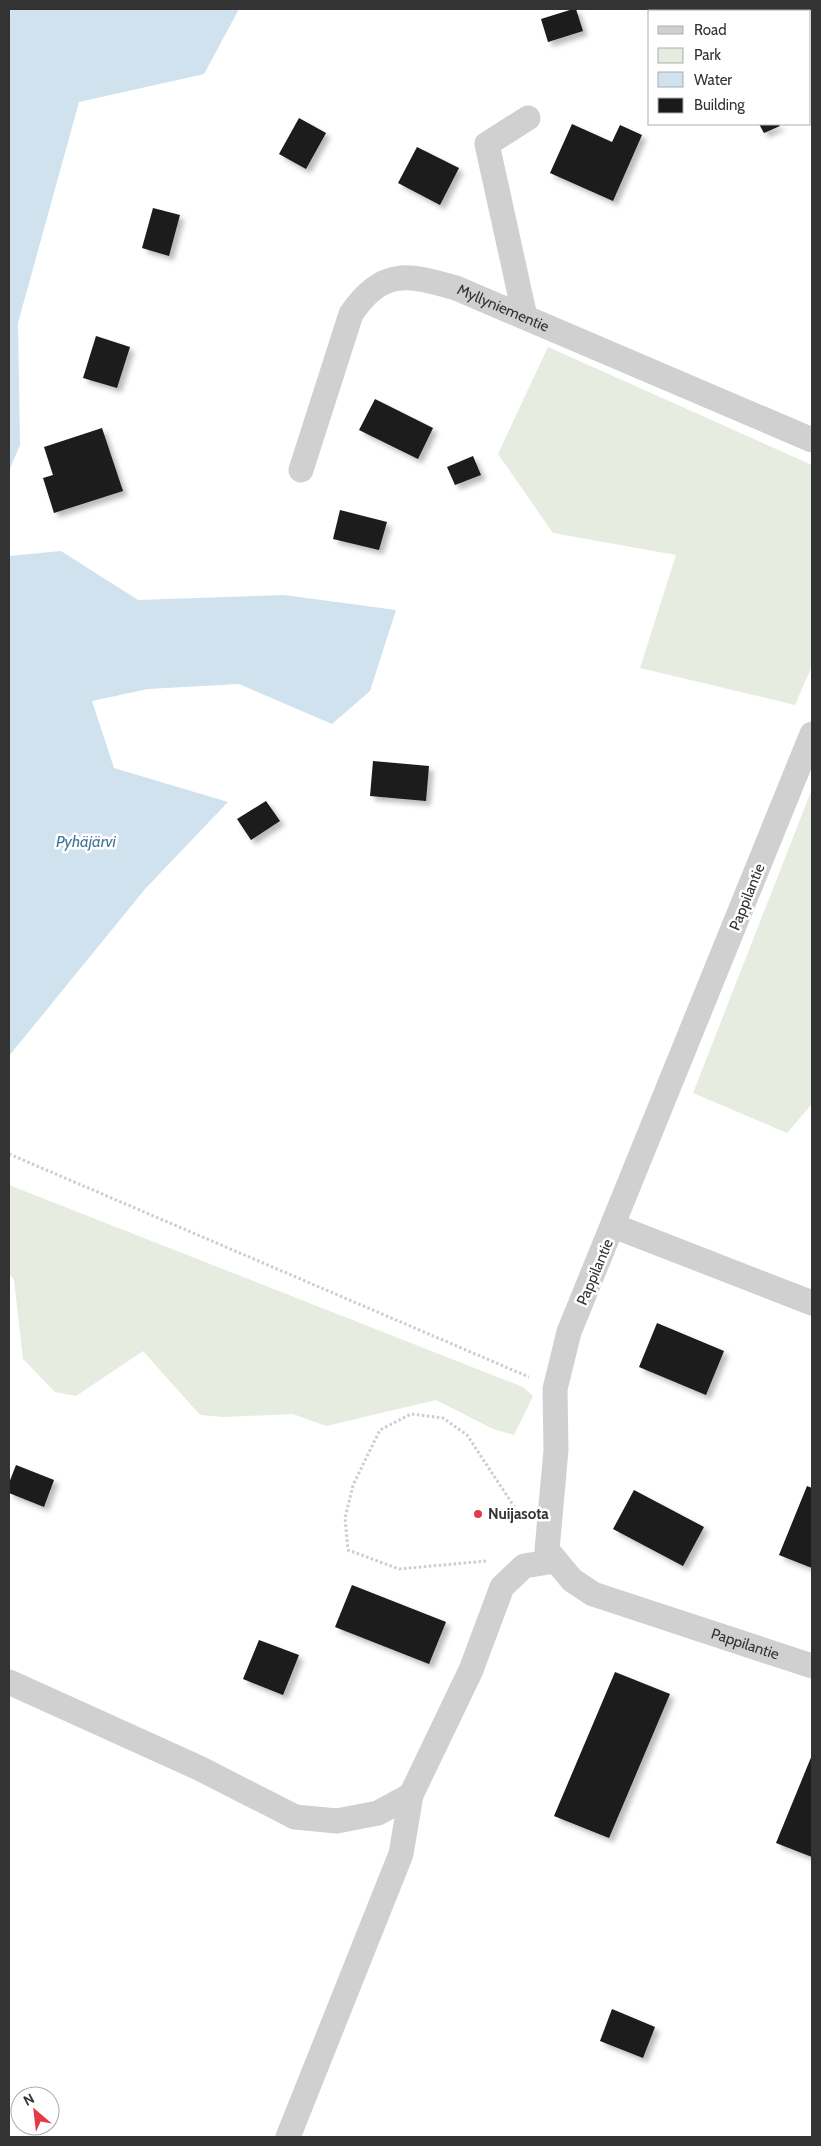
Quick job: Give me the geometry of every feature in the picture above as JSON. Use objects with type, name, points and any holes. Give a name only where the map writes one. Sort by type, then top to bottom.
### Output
[{"type":"street","points":[[525,317],[487,144],[528,118]]},
{"type":"street","name":"Myllyniementie","points":[[301,470],[351,314],[362,298],[378,284],[397,278],[421,278],[456,288],[812,440]]},
{"type":"street","name":"Pappilantie","points":[[812,734],[570,1332],[554,1388],[556,1450],[551,1555],[572,1580],[593,1594],[812,1666]]},
{"type":"street","points":[[614,1226],[812,1303]]},
{"type":"street","points":[[288,2137],[401,1854],[412,1795],[471,1670],[502,1587],[524,1566],[551,1555]]},
{"type":"street","points":[[9,1682],[199,1768],[295,1817],[337,1821],[354,1818],[378,1813],[412,1795]]},
{"type":"path","points":[[9,1154],[554,1388]]},
{"type":"path","points":[[524,1566],[488,1561],[399,1569],[348,1550],[345,1518],[353,1485],[380,1430],[411,1414],[443,1418],[466,1435],[522,1519],[551,1555]]},
{"type":"green space","points":[[548,347],[812,465],[812,666],[795,705],[640,668],[676,555],[553,533],[498,454]]},
{"type":"green space","points":[[812,789],[812,1104],[787,1133],[693,1093]]},
{"type":"green space","points":[[9,1185],[523,1387],[533,1396],[514,1435],[493,1429],[436,1400],[326,1426],[293,1414],[224,1417],[200,1415],[143,1351],[76,1396],[55,1392],[23,1359],[14,1280],[9,1273]]},
{"type":"water","points":[[9,9],[239,9],[204,74],[79,102],[18,323],[20,445],[9,471]]},
{"type":"water","name":"Pyhäjärvi","points":[[61,551],[138,600],[284,595],[396,610],[370,691],[332,724],[239,684],[148,689],[92,701],[114,768],[228,802],[145,889],[9,1056],[9,556]]},
{"type":"building","points":[[576,9],[583,31],[548,42],[541,19]]},
{"type":"building","points":[[299,118],[326,133],[306,169],[279,154]]},
{"type":"building","points":[[572,124],[612,142],[620,125],[642,135],[613,201],[550,173]]},
{"type":"building","points":[[760,125],[780,126],[764,133]]},
{"type":"building","points":[[417,147],[459,168],[440,205],[398,183]]},
{"type":"building","points":[[153,208],[180,215],[169,256],[142,248]]},
{"type":"building","points":[[96,336],[130,347],[117,388],[83,378]]},
{"type":"building","points":[[375,399],[433,428],[418,459],[359,430]]},
{"type":"building","points":[[102,428],[123,491],[54,513],[43,478],[53,475],[44,447]]},
{"type":"building","points":[[473,456],[481,475],[455,485],[447,467]]},
{"type":"building","points":[[340,510],[387,522],[379,550],[333,539]]},
{"type":"building","points":[[373,761],[429,766],[426,801],[370,796]]},
{"type":"building","points":[[266,801],[280,821],[251,840],[237,819]]},
{"type":"building","points":[[657,1323],[724,1351],[706,1395],[639,1367]]},
{"type":"building","points":[[16,1465],[54,1480],[44,1507],[9,1493],[9,1483]]},
{"type":"building","points":[[807,1486],[812,1488],[812,1568],[779,1555]]},
{"type":"building","points":[[634,1490],[704,1527],[683,1566],[613,1529]]},
{"type":"building","points":[[352,1585],[446,1622],[429,1664],[335,1627]]},
{"type":"building","points":[[259,1640],[299,1655],[283,1695],[243,1679]]},
{"type":"building","points":[[615,1672],[670,1694],[609,1838],[554,1816]]},
{"type":"building","points":[[812,1755],[812,1857],[776,1843]]},
{"type":"building","points":[[612,2009],[655,2027],[643,2058],[600,2041]]},
{"type":"place","name":"Nuijasota","points":[[478,1514]]}]
